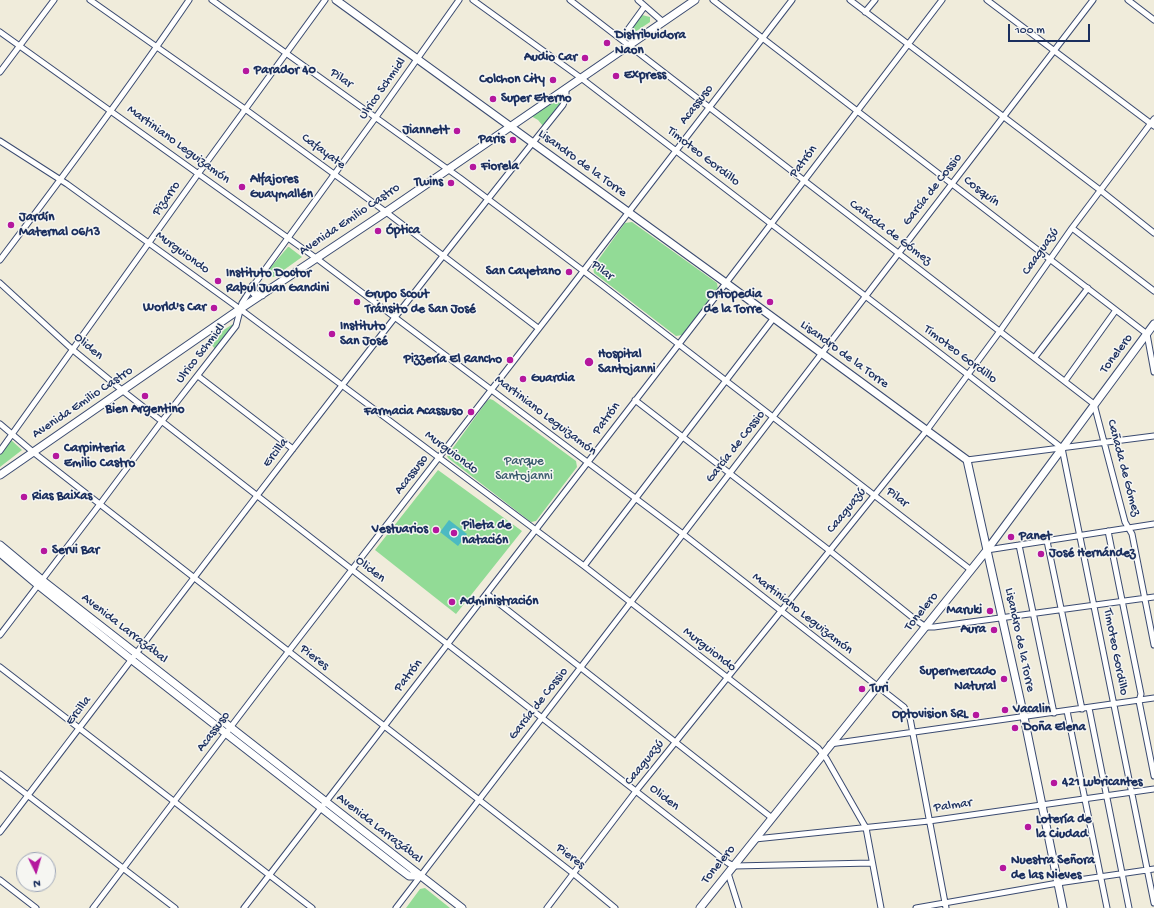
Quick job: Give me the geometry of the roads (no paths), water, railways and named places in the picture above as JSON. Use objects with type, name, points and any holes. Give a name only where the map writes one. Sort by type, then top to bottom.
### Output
[{"type":"street","points":[[0,72],[54,0]]},
{"type":"street","name":"Cafayate","points":[[90,0],[335,174],[538,328]]},
{"type":"street","points":[[0,260],[157,47],[189,0]]},
{"type":"street","name":"Pilar","points":[[212,0],[448,169],[584,271],[971,570]]},
{"type":"street","name":"Pizarro","points":[[0,451],[198,174],[325,0]]},
{"type":"street","name":"Lisandro de la Torre","points":[[336,0],[629,212],[967,460],[1024,717],[1063,908]]},
{"type":"street","name":"Ulrico Schmidl","points":[[0,634],[236,326],[242,303],[253,286],[459,0]]},
{"type":"street","name":"Timoteo Gordillo","points":[[473,0],[581,78],[1062,448],[1154,903]]},
{"type":"street","name":"Cañada de Gómez","points":[[570,0],[1065,380],[1094,404],[1125,522],[1132,534],[1154,645]]},
{"type":"street","points":[[638,0],[663,22]]},
{"type":"street","name":"Avenida Emilio Castro","points":[[0,475],[240,309],[386,212],[695,0]]},
{"type":"street","name":"Cosquín","points":[[713,0],[1116,310],[1151,334]]},
{"type":"street","name":"Acassuso","points":[[93,908],[352,569],[538,328],[584,271],[792,0]]},
{"type":"street","points":[[850,0],[1153,231]]},
{"type":"street","points":[[865,12],[875,0]]},
{"type":"street","name":"Patrón","points":[[244,908],[588,463],[942,0]]},
{"type":"street","points":[[987,0],[1054,52],[1153,123]]},
{"type":"street","name":"García de Cossio","points":[[396,908],[1093,0]]},
{"type":"street","points":[[1128,0],[1154,20]]},
{"type":"street","points":[[621,39],[645,6]]},
{"type":"street","name":"Martiniano Leguizamón","points":[[0,32],[288,237],[396,317],[683,534],[904,707],[908,712],[913,734],[945,906]]},
{"type":"street","name":"Ercilla","points":[[0,832],[135,657],[256,495],[563,105],[566,97],[566,88]]},
{"type":"street","name":"Caaguazú","points":[[547,908],[636,791],[927,430],[1000,331],[1072,228],[1153,123]]},
{"type":"street","name":"Murguiondo","points":[[0,140],[60,180],[240,309],[584,566],[823,754],[866,828],[880,908]]},
{"type":"street","points":[[1072,228],[1154,291]]},
{"type":"street","name":"Oliden","points":[[0,283],[73,350],[123,391],[728,863],[734,866]]},
{"type":"street","points":[[253,286],[252,289],[254,294],[262,294]]},
{"type":"street","points":[[1035,357],[1088,288]]},
{"type":"street","points":[[1065,380],[1116,310]]},
{"type":"street","points":[[584,566],[773,319]]},
{"type":"street","name":"Tonelero","points":[[700,908],[987,550],[1094,404],[1151,334],[1154,324]]},
{"type":"street","points":[[1151,334],[1154,372]]},
{"type":"street","points":[[198,376],[293,449]]},
{"type":"street","points":[[635,400],[926,627],[1154,597]]},
{"type":"street","name":"Pieres","points":[[0,424],[33,452],[195,577],[574,874],[615,908]]},
{"type":"street","points":[[967,460],[1154,436]]},
{"type":"street","points":[[987,550],[1153,524],[1154,531]]},
{"type":"street","points":[[1108,531],[1123,601],[1140,694],[1139,701],[1154,776]]},
{"type":"street","points":[[1047,541],[1082,709]]},
{"type":"street","name":"Avenida Larrazábal","points":[[0,545],[40,582]]},
{"type":"street","points":[[1018,545],[1054,713]]},
{"type":"street","name":"Avenida Larrazábal","points":[[0,553],[40,582],[324,804],[462,908]]},
{"type":"street","points":[[487,594],[772,818]]},
{"type":"street","points":[[0,667],[312,908]]},
{"type":"street","points":[[830,744],[913,734],[1154,698]]},
{"type":"street","points":[[1089,708],[1129,908]]},
{"type":"street","points":[[1067,711],[1107,908]]},
{"type":"street","points":[[0,774],[174,908]]},
{"type":"street","name":"Palmar","points":[[755,839],[929,821],[1154,789]]},
{"type":"street","points":[[734,866],[872,863]]},
{"type":"street","points":[[916,908],[945,906],[1058,884],[1154,870]]},
{"type":"street","points":[[728,872],[739,908]]},
{"type":"street","points":[[0,880],[36,908]]},
{"type":"water","name":"Pileta de natación","points":[[449,520],[467,534],[458,546],[440,532]]},
{"type":"place","name":"Distribuidora Naon","points":[[607,43]]},
{"type":"place","name":"Audio Car","points":[[585,58]]},
{"type":"place","name":"Parador 40","points":[[246,71]]},
{"type":"place","name":"Express","points":[[616,76]]},
{"type":"place","name":"Colchon City","points":[[553,80]]},
{"type":"place","name":"Super Eterno","points":[[493,99]]},
{"type":"place","name":"Jiannett","points":[[457,131]]},
{"type":"place","name":"Paris","points":[[513,140]]},
{"type":"place","name":"Fiorela","points":[[473,167]]},
{"type":"place","name":"Twins","points":[[451,183]]},
{"type":"place","name":"Alfajores Guaymallén","points":[[242,187]]},
{"type":"place","name":"Jardín Maternal 06/13","points":[[11,225]]},
{"type":"place","name":"Óptica","points":[[378,231]]},
{"type":"place","name":"San Cayetano","points":[[569,272]]},
{"type":"place","name":"Instituto Doctor Raþul Juan Gandini","points":[[218,281]]},
{"type":"place","name":"Grupo Scout Tránsito de San José","points":[[357,302]]},
{"type":"place","name":"Ortopedia de la Torre","points":[[770,302]]},
{"type":"place","name":"World's Car","points":[[214,308]]},
{"type":"place","name":"Instituto San José","points":[[332,334]]},
{"type":"place","name":"Pizzería El Rancho","points":[[510,360]]},
{"type":"place","name":"Hospital Santojanni","points":[[589,362]]},
{"type":"place","name":"Guardia","points":[[523,379]]},
{"type":"place","name":"Bien Argentino","points":[[145,396]]},
{"type":"place","name":"Farmacia Acassuso","points":[[471,412]]},
{"type":"place","name":"Carpinteria Emilio Castro","points":[[56,456]]},
{"type":"place","name":"Rias Baixas","points":[[24,497]]},
{"type":"place","name":"Vestuarios","points":[[436,530]]},
{"type":"place","name":"Pileta de natación","points":[[454,533]]},
{"type":"place","name":"Panet","points":[[1011,537]]},
{"type":"place","name":"Servi Bar","points":[[44,551]]},
{"type":"place","name":"José Hernández","points":[[1041,554]]},
{"type":"place","name":"Administración","points":[[452,602]]},
{"type":"place","name":"Maruki","points":[[990,611]]},
{"type":"place","name":"Aura","points":[[994,630]]},
{"type":"place","name":"Supermercado Natural","points":[[1004,679]]},
{"type":"place","name":"Turi","points":[[862,689]]},
{"type":"place","name":"Vacalin","points":[[1005,710]]},
{"type":"place","name":"Optovision SRL","points":[[976,715]]},
{"type":"place","name":"Doña Elena","points":[[1015,728]]},
{"type":"place","name":"421 Lubricantes","points":[[1054,783]]},
{"type":"place","name":"Lotería de la Ciudad","points":[[1028,827]]},
{"type":"place","name":"Nuestra Señora de las Nieves","points":[[1003,868]]},
{"type":"park label","name":"Parque Santojanni","points":[[524,470]]}]
